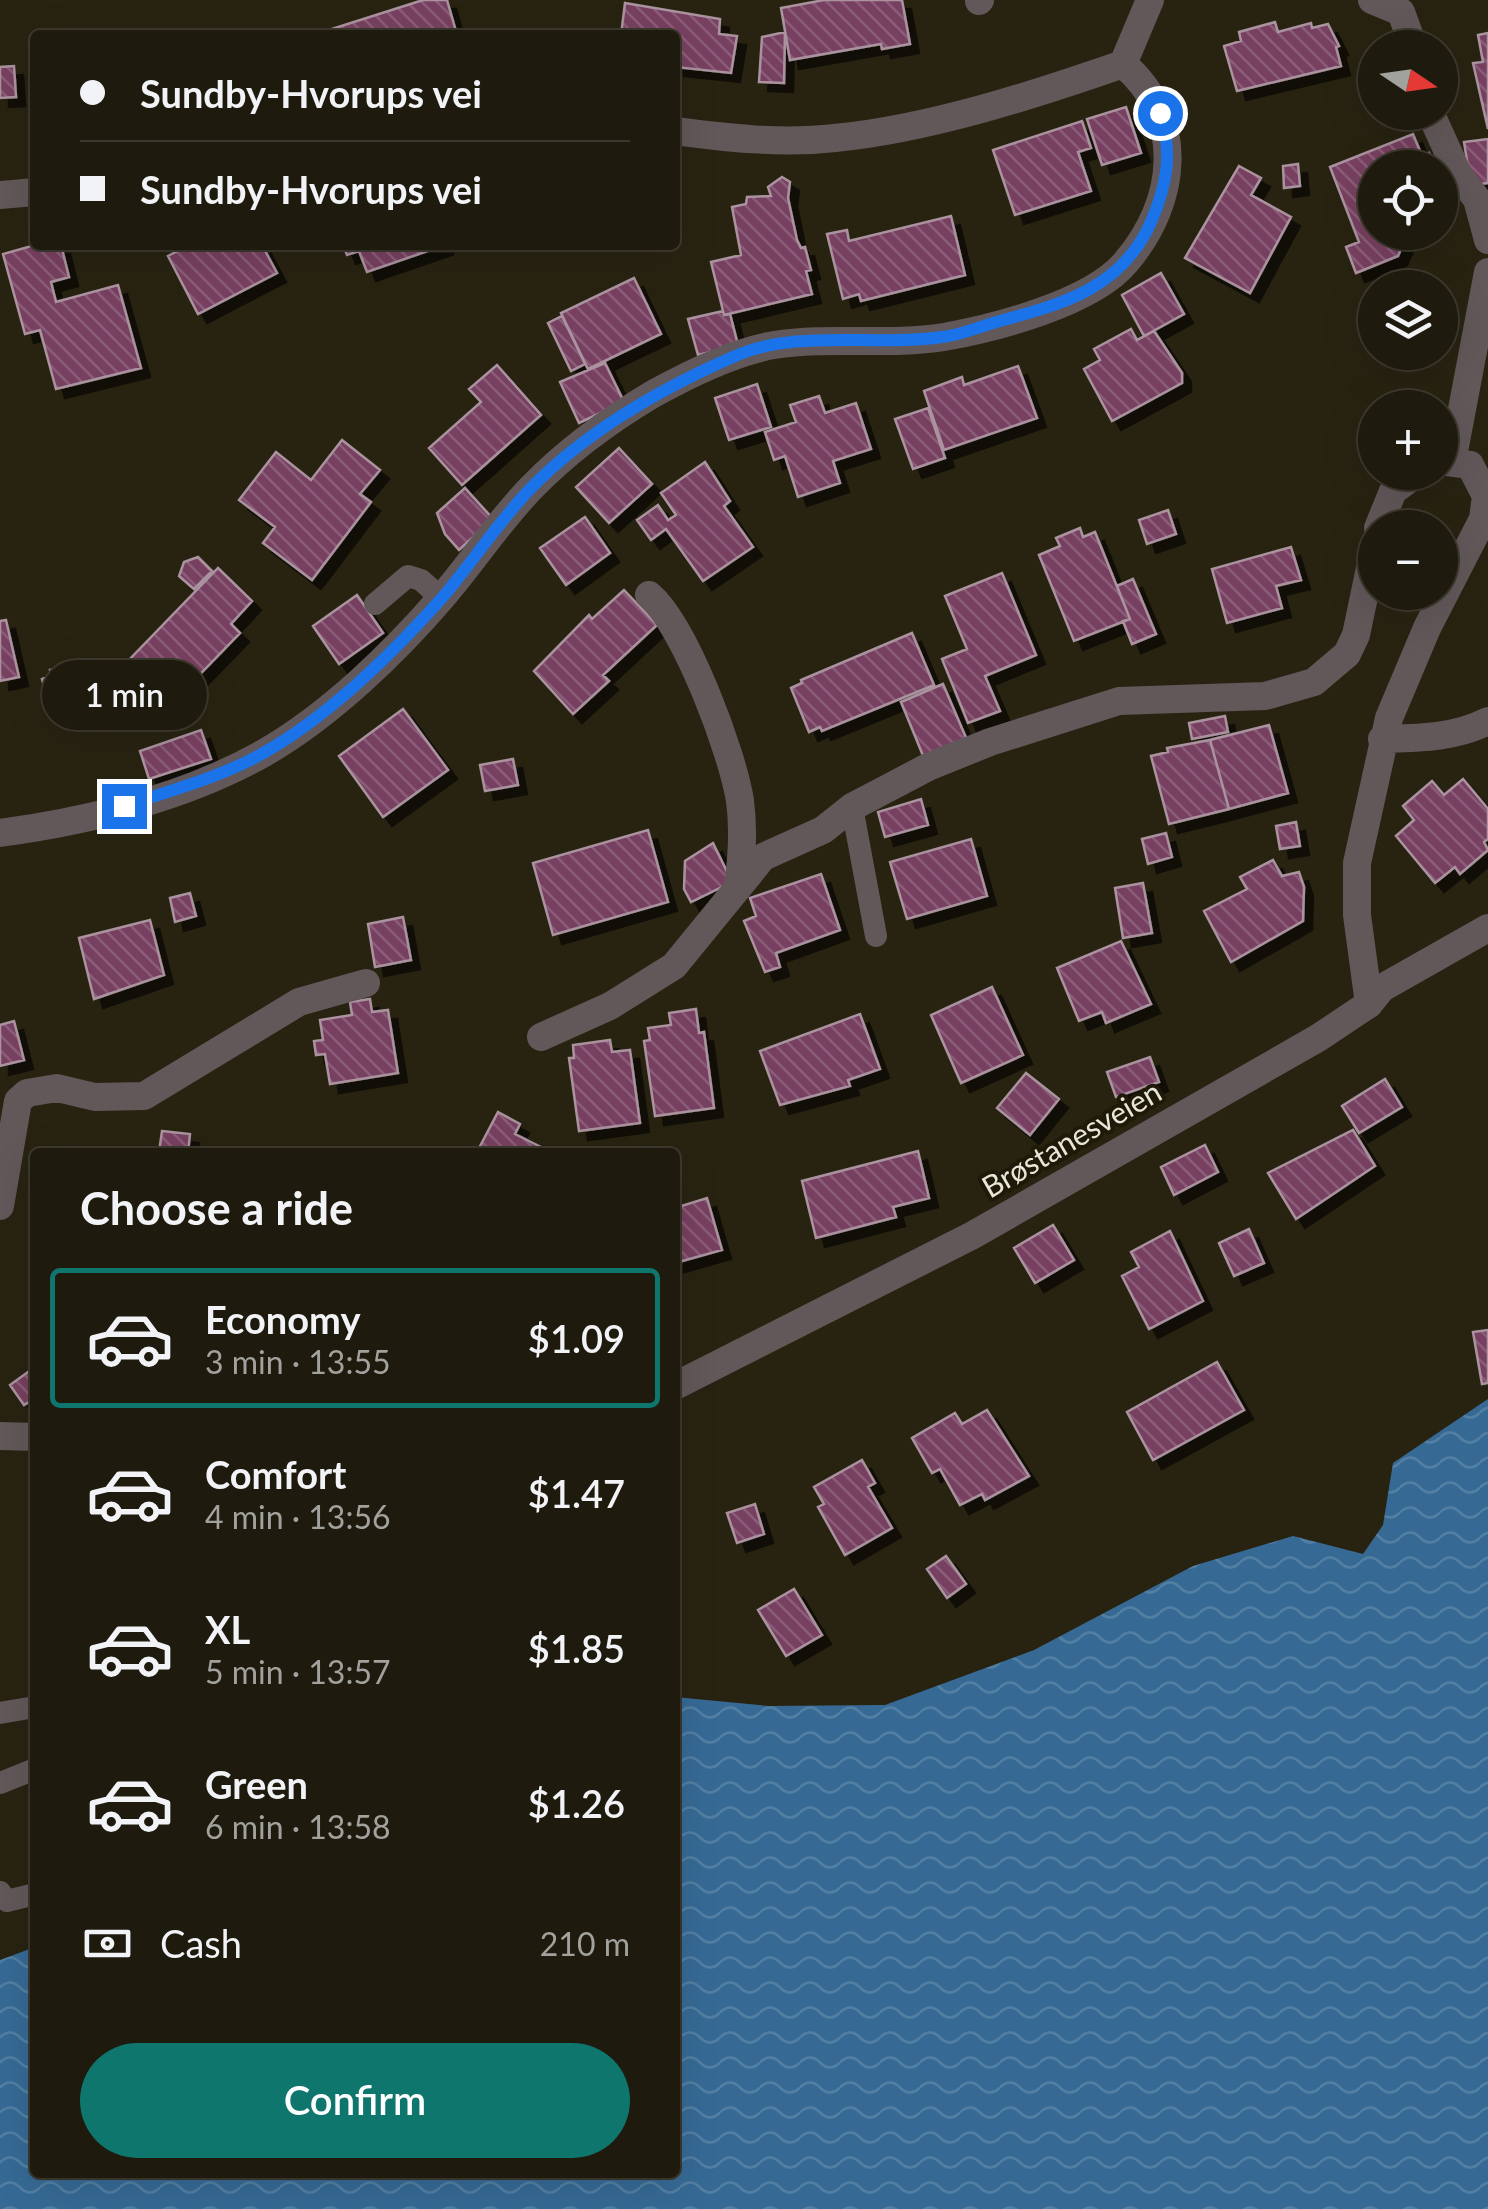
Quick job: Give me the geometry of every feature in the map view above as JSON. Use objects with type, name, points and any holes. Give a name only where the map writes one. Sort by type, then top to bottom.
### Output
[{"type":"street","points":[[1123,64],[1150,0]]},
{"type":"street","points":[[1372,0],[1401,12],[1408,30]]},
{"type":"street","points":[[680,132],[745,140],[832,139],[890,130],[1123,64]]},
{"type":"street","points":[[0,833],[69,824],[213,777],[266,752],[342,696],[441,598],[532,488],[600,430],[654,394],[757,349],[943,337],[1070,302],[1106,281],[1126,263],[1147,231],[1168,166],[1168,137],[1148,85],[1123,64]]},
{"type":"street","points":[[1438,130],[1459,176],[1477,199],[1488,240]]},
{"type":"street","points":[[0,195],[30,192]]},
{"type":"street","points":[[1458,408],[1488,272]]},
{"type":"street","points":[[1368,1004],[1357,915],[1358,863],[1382,739],[1427,628],[1484,519],[1486,496],[1481,479],[1470,465],[1458,464]]},
{"type":"street","points":[[649,595],[663,607],[690,660],[735,776],[743,849],[738,889]]},
{"type":"street","points":[[541,1036],[610,1006],[674,966],[763,857],[823,830],[852,806],[990,742],[1119,701],[1265,696],[1314,682],[1347,654],[1361,610]]},
{"type":"street","points":[[1382,739],[1445,735],[1488,721]]},
{"type":"street","name":"Brøstanesveien","points":[[680,1383],[973,1235],[1318,1038],[1368,1004],[1382,988],[1488,928]]},
{"type":"street","points":[[0,1206],[18,1101],[27,1093],[57,1088],[96,1097],[144,1096],[299,1002],[366,983]]},
{"type":"street","points":[[0,1436],[30,1437]]},
{"type":"lane","points":[[375,604],[408,576],[422,580],[441,598]]},
{"type":"lane","points":[[852,806],[876,936]]},
{"type":"lane","points":[[0,1713],[30,1709]]},
{"type":"lane","points":[[0,1783],[30,1772]]},
{"type":"lane","points":[[0,1892],[6,1901],[30,1895]]},
{"type":"water","points":[[1488,1399],[1488,2209],[0,2209],[0,1960],[30,1949],[30,2178],[680,2178],[680,1697],[768,1706],[885,1705],[1034,1650],[1193,1566],[1293,1536],[1363,1554],[1383,1525],[1393,1463]]},
{"type":"building","points":[[423,0],[447,0],[456,30],[329,30]]},
{"type":"building","points":[[824,0],[902,0],[910,44],[882,49],[881,44],[790,60],[781,8]]},
{"type":"building","points":[[625,3],[720,19],[719,34],[737,36],[731,73],[680,68],[680,30],[622,30]]},
{"type":"building","points":[[1275,22],[1278,32],[1311,23],[1312,28],[1328,24],[1339,46],[1336,47],[1341,66],[1237,91],[1224,46],[1241,41],[1239,32]]},
{"type":"building","points":[[785,32],[784,83],[759,82],[762,37]]},
{"type":"building","points":[[1488,33],[1488,129],[1473,63],[1483,62],[1478,35]]},
{"type":"building","points":[[14,66],[16,97],[0,98],[0,67]]},
{"type":"building","points":[[1126,107],[1141,153],[1102,165],[1087,119]]},
{"type":"building","points":[[1082,121],[1091,148],[1078,152],[1091,191],[1015,215],[993,150]]},
{"type":"building","points":[[1413,134],[1420,150],[1373,150]]},
{"type":"building","points":[[1488,139],[1488,183],[1471,185],[1464,142]]},
{"type":"building","points":[[1358,156],[1358,239],[1330,167]]},
{"type":"building","points":[[1298,164],[1300,186],[1284,188],[1283,166]]},
{"type":"building","points":[[1239,166],[1261,178],[1251,195],[1291,217],[1250,293],[1185,258]]},
{"type":"building","points":[[782,177],[790,182],[788,198],[797,240],[801,248],[805,247],[811,270],[806,271],[812,294],[724,315],[711,262],[741,255],[732,207],[746,204],[747,197],[771,196],[768,187]]},
{"type":"building","points":[[951,216],[965,275],[861,301],[859,294],[843,299],[827,234],[847,230],[849,241]]},
{"type":"building","points":[[1358,242],[1358,250],[1401,250],[1398,256],[1356,273],[1346,247]]},
{"type":"building","points":[[30,246],[30,250],[62,250],[69,277],[51,282],[56,302],[118,285],[141,368],[56,389],[40,330],[25,334],[3,254]]},
{"type":"building","points":[[179,250],[265,250],[277,273],[198,314],[168,256]]},
{"type":"building","points":[[345,250],[431,250],[367,272],[359,251],[347,255]]},
{"type":"building","points":[[1161,273],[1184,314],[1144,336],[1122,295]]},
{"type":"building","points":[[634,278],[661,334],[588,369],[561,313]]},
{"type":"building","points":[[723,311],[724,315],[730,314],[738,345],[698,355],[688,319]]},
{"type":"building","points":[[562,316],[585,364],[571,371],[548,323]]},
{"type":"building","points":[[1131,329],[1137,340],[1154,331],[1182,373],[1182,383],[1112,421],[1084,369],[1100,360],[1094,349]]},
{"type":"building","points":[[605,363],[624,402],[579,423],[560,382]]},
{"type":"building","points":[[497,365],[541,415],[462,485],[429,448],[481,402],[469,389]]},
{"type":"building","points":[[1018,366],[1037,418],[944,450],[924,391],[962,377],[964,385]]},
{"type":"building","points":[[757,384],[771,427],[729,440],[715,398]]},
{"type":"building","points":[[819,396],[825,413],[856,403],[871,449],[833,461],[840,483],[798,497],[785,456],[774,460],[765,432],[796,422],[790,405]]},
{"type":"building","points":[[928,408],[945,458],[913,469],[895,419]]},
{"type":"building","points":[[342,440],[380,470],[360,494],[371,502],[312,580],[263,543],[275,527],[239,500],[276,452],[311,480]]},
{"type":"building","points":[[619,448],[652,484],[609,523],[576,487]]},
{"type":"building","points":[[705,462],[730,501],[724,506],[753,547],[703,581],[666,529],[651,540],[637,520],[658,505],[668,520],[676,515],[661,493]]},
{"type":"building","points":[[465,488],[493,519],[459,550],[445,534],[437,513]]},
{"type":"building","points":[[1168,510],[1176,534],[1147,544],[1139,520]]},
{"type":"building","points":[[585,517],[610,553],[566,585],[540,548]]},
{"type":"building","points":[[1080,528],[1083,537],[1095,532],[1130,619],[1074,641],[1039,555],[1060,546],[1056,538]]},
{"type":"building","points":[[1291,547],[1301,580],[1276,586],[1282,608],[1227,623],[1212,569]]},
{"type":"building","points":[[198,557],[212,571],[194,589],[179,576],[184,562]]},
{"type":"building","points":[[218,568],[252,601],[231,624],[240,633],[172,703],[128,661]]},
{"type":"building","points":[[1002,573],[1036,655],[985,676],[1000,711],[968,723],[942,659],[967,649],[945,596]]},
{"type":"building","points":[[1133,579],[1156,634],[1132,644],[1123,621],[1130,619],[1117,586]]},
{"type":"building","points":[[624,590],[657,625],[603,675],[609,681],[573,714],[534,671],[589,615],[592,619]]},
{"type":"building","points":[[357,595],[383,633],[339,664],[313,626]]},
{"type":"building","points":[[6,620],[19,677],[0,681],[0,621]]},
{"type":"building","points":[[912,633],[934,685],[822,731],[820,727],[809,732],[791,688],[801,680]]},
{"type":"building","points":[[66,666],[70,684],[45,690],[42,679],[51,676],[50,670]]},
{"type":"building","points":[[943,684],[967,740],[924,758],[901,702]]},
{"type":"building","points":[[403,709],[448,770],[383,817],[339,756]]},
{"type":"building","points":[[1225,716],[1228,732],[1192,739],[1189,723]]},
{"type":"building","points":[[1269,725],[1288,793],[1229,809],[1210,740]]},
{"type":"building","points":[[201,730],[211,759],[149,779],[140,751]]},
{"type":"building","points":[[1210,740],[1229,809],[1169,824],[1151,756],[1168,752],[1167,748]]},
{"type":"building","points":[[513,759],[518,785],[485,791],[480,765]]},
{"type":"building","points":[[1463,779],[1488,809],[1488,839],[1484,842],[1488,850],[1460,874],[1455,867],[1435,883],[1396,836],[1414,820],[1403,806],[1432,781],[1444,795]]},
{"type":"building","points":[[921,799],[928,825],[885,837],[878,812]]},
{"type":"building","points":[[1296,822],[1300,846],[1280,849],[1276,826]]},
{"type":"building","points":[[648,830],[668,902],[553,935],[533,863]]},
{"type":"building","points":[[1166,833],[1172,857],[1148,864],[1142,839]]},
{"type":"building","points":[[971,839],[987,896],[907,919],[890,862]]},
{"type":"building","points":[[713,843],[732,882],[691,902],[684,889],[685,861]]},
{"type":"building","points":[[1273,860],[1282,876],[1299,872],[1304,887],[1303,921],[1231,962],[1204,911],[1247,889],[1240,877]]},
{"type":"building","points":[[821,874],[840,930],[776,953],[780,967],[765,972],[744,921],[756,916],[750,898]]},
{"type":"building","points":[[1143,883],[1152,933],[1123,938],[1115,888]]},
{"type":"building","points":[[190,893],[196,916],[175,922],[170,898]]},
{"type":"building","points":[[403,917],[411,960],[375,967],[368,924]]},
{"type":"building","points":[[150,920],[164,975],[94,999],[79,938]]},
{"type":"building","points":[[1121,941],[1151,1004],[1106,1023],[1102,1012],[1079,1021],[1057,968]]},
{"type":"building","points":[[992,987],[1023,1055],[961,1083],[931,1015]]},
{"type":"building","points":[[370,999],[372,1012],[388,1010],[398,1073],[330,1084],[325,1054],[316,1055],[314,1041],[323,1040],[320,1020],[352,1015],[350,1002]]},
{"type":"building","points":[[696,1009],[699,1033],[704,1032],[714,1108],[655,1116],[644,1041],[650,1040],[648,1028],[671,1025],[669,1013]]},
{"type":"building","points":[[860,1014],[880,1069],[848,1080],[850,1086],[780,1105],[760,1051]]},
{"type":"building","points":[[14,1021],[24,1060],[0,1066],[0,1025]]},
{"type":"building","points":[[610,1040],[612,1052],[630,1050],[640,1123],[579,1131],[569,1058],[574,1058],[573,1045]]},
{"type":"building","points":[[1150,1057],[1159,1082],[1116,1097],[1107,1072]]},
{"type":"building","points":[[1026,1073],[1059,1099],[1030,1135],[997,1108]]},
{"type":"building","points":[[1385,1079],[1402,1107],[1359,1133],[1342,1106]]},
{"type":"building","points":[[498,1112],[520,1124],[515,1134],[543,1148],[479,1148]]},
{"type":"building","points":[[1353,1130],[1375,1166],[1296,1219],[1268,1173]]},
{"type":"building","points":[[162,1131],[190,1134],[188,1148],[160,1148]]},
{"type":"building","points":[[1205,1145],[1218,1172],[1174,1195],[1161,1167]]},
{"type":"building","points":[[918,1151],[929,1198],[893,1207],[896,1217],[816,1238],[802,1181]]},
{"type":"building","points":[[707,1198],[722,1250],[680,1262],[680,1206]]},
{"type":"building","points":[[1053,1225],[1074,1260],[1035,1283],[1014,1248]]},
{"type":"building","points":[[1249,1229],[1264,1263],[1234,1276],[1219,1243]]},
{"type":"building","points":[[1170,1231],[1203,1301],[1149,1329],[1122,1276],[1139,1267],[1131,1252]]},
{"type":"building","points":[[1488,1330],[1488,1383],[1482,1384],[1473,1332]]},
{"type":"building","points":[[1217,1362],[1244,1410],[1153,1460],[1127,1412]]},
{"type":"building","points":[[30,1371],[30,1401],[24,1405],[10,1385]]},
{"type":"building","points":[[987,1410],[1029,1476],[985,1500],[982,1494],[960,1505],[940,1469],[932,1473],[912,1438],[955,1413],[962,1424]]},
{"type":"building","points":[[862,1460],[875,1483],[868,1487],[892,1528],[845,1555],[818,1507],[824,1504],[814,1487]]},
{"type":"building","points":[[755,1504],[764,1534],[737,1543],[727,1513]]},
{"type":"building","points":[[946,1556],[966,1584],[947,1598],[927,1569]]},
{"type":"building","points":[[794,1589],[822,1635],[786,1656],[758,1610]]},
{"type":"route","points":[[124,806],[213,777],[266,752],[342,696],[441,598],[532,488],[600,430],[654,394],[738,354],[757,349],[943,337],[1070,302],[1106,281],[1126,263],[1147,231],[1161,199],[1168,166],[1168,137],[1160,113]]}]
